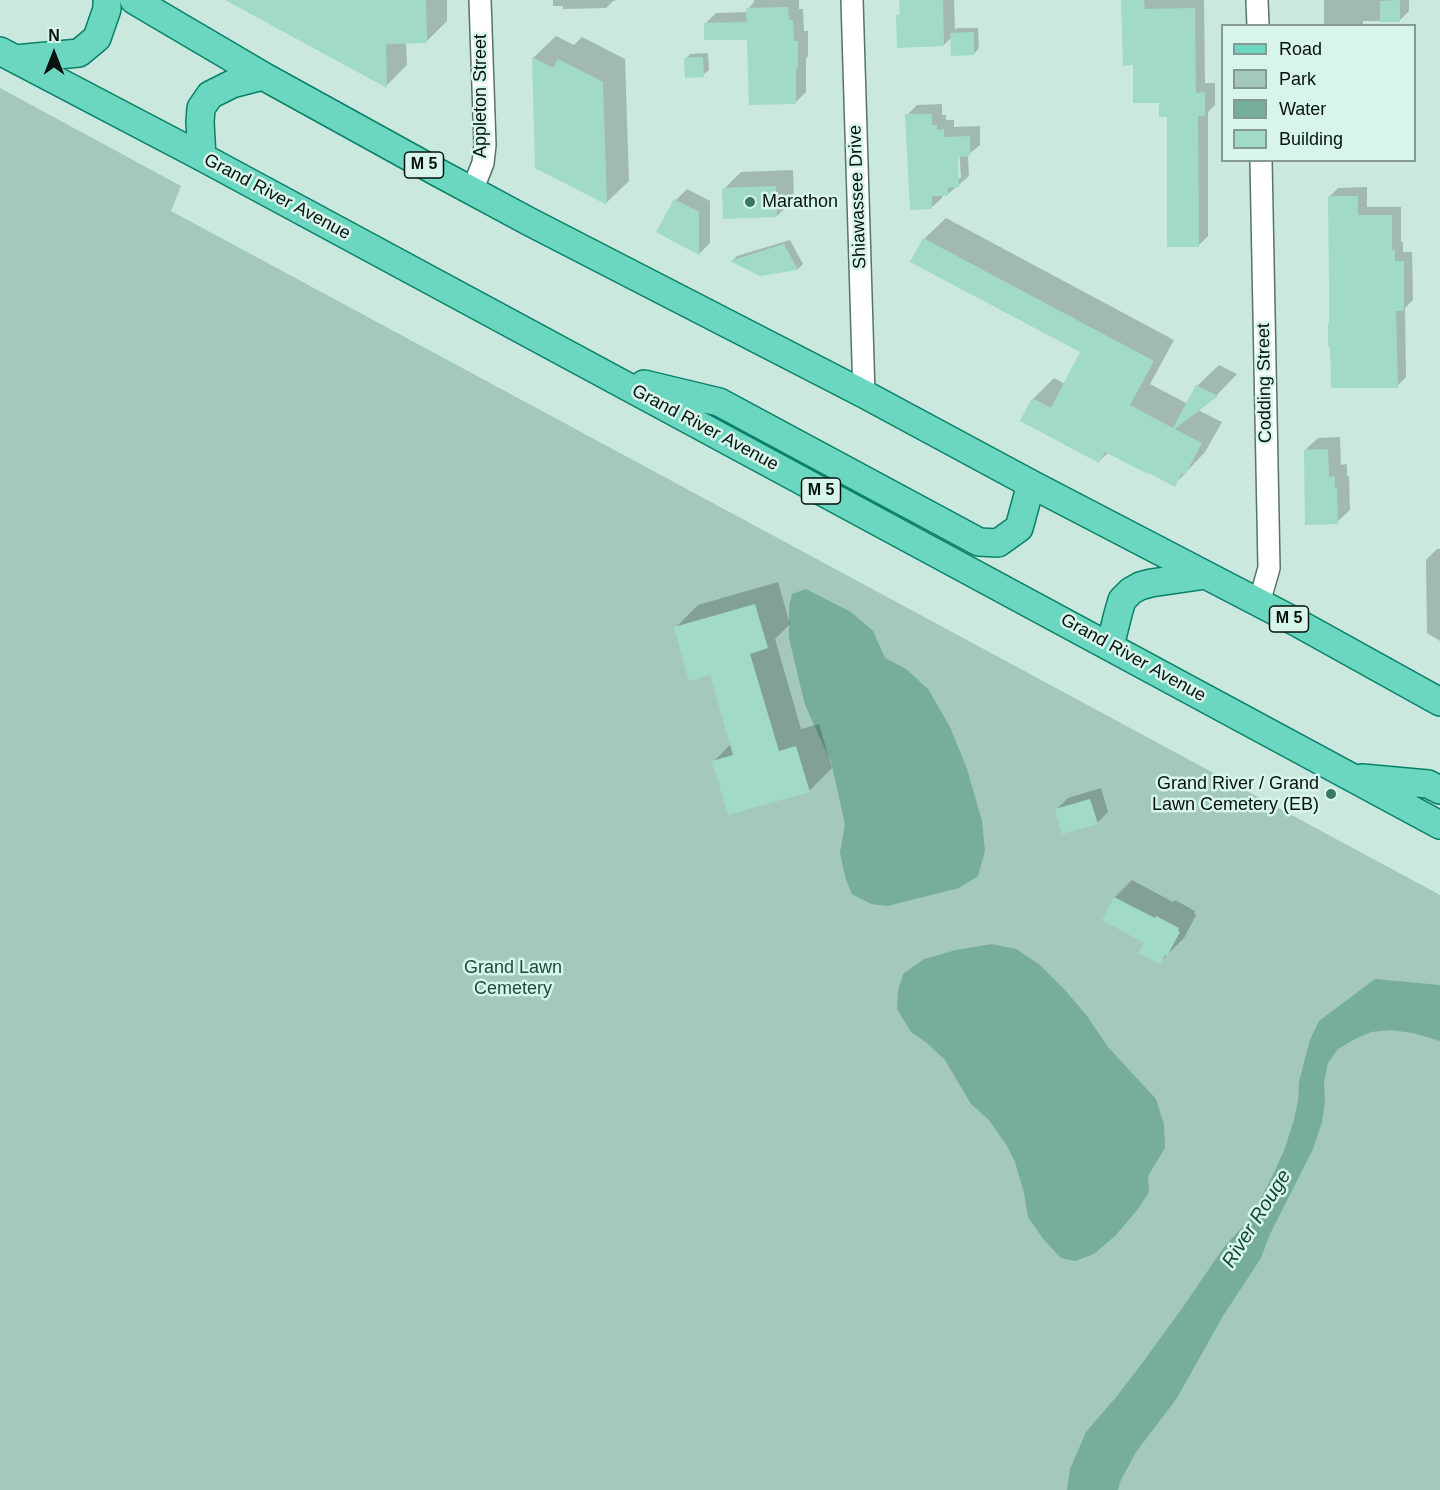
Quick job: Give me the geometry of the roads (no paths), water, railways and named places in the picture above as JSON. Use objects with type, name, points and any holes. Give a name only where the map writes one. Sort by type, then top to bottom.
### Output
[{"type":"main road","points":[[8,55],[79,53],[97,38],[107,9],[107,0]]},
{"type":"main road","name":"M 5","points":[[134,0],[263,76],[472,191],[864,394],[1296,622],[1440,702]]},
{"type":"main road","name":"Grand River Avenue","points":[[8,55],[202,157],[1440,825]]},
{"type":"main road","points":[[202,157],[201,108],[210,95],[232,84],[263,76]]},
{"type":"main road","points":[[605,374],[719,402],[979,542],[998,543],[1019,528],[1031,484]]},
{"type":"main road","points":[[1110,646],[1122,600],[1131,591],[1151,582],[1206,575]]},
{"type":"main road","points":[[1351,777],[1428,784],[1440,790]]},
{"type":"street","name":"Appleton Street","points":[[472,191],[483,164],[485,145],[480,0]]},
{"type":"street","name":"Shiawassee Drive","points":[[852,0],[864,394]]},
{"type":"street","points":[[1257,0],[1258,24]]},
{"type":"street","name":"Codding Street","points":[[1258,603],[1269,568],[1261,162]]},
{"type":"water","points":[[806,589],[851,612],[873,631],[885,658],[906,669],[928,689],[950,727],[967,769],[982,821],[985,851],[978,876],[959,888],[887,906],[871,904],[852,894],[846,880],[840,853],[845,824],[831,762],[805,705],[789,638],[789,607],[792,594]]},
{"type":"water","points":[[992,944],[1016,949],[1040,965],[1065,990],[1087,1016],[1108,1047],[1156,1099],[1164,1125],[1165,1148],[1148,1176],[1149,1192],[1138,1209],[1116,1235],[1094,1254],[1075,1261],[1061,1258],[1044,1240],[1028,1217],[1015,1162],[1007,1146],[989,1120],[971,1104],[945,1060],[911,1032],[897,1009],[898,991],[903,974],[924,959],[956,950]]},
{"type":"water","name":"River Rouge","points":[[1375,979],[1440,985],[1440,1041],[1413,1033],[1390,1030],[1371,1032],[1338,1049],[1328,1063],[1324,1082],[1325,1101],[1322,1122],[1313,1149],[1270,1234],[1261,1258],[1223,1316],[1177,1398],[1136,1452],[1118,1490],[1067,1490],[1070,1469],[1086,1432],[1143,1362],[1224,1247],[1249,1220],[1269,1183],[1284,1151],[1293,1123],[1304,1062],[1310,1040],[1319,1021]]},
{"type":"place","name":"Marathon","points":[[750,202]]},
{"type":"place","name":"Grand River / Grand Lawn Cemetery (EB)","points":[[1331,794]]},
{"type":"park label","name":"Grand Lawn Cemetery","points":[[513,978]]}]
